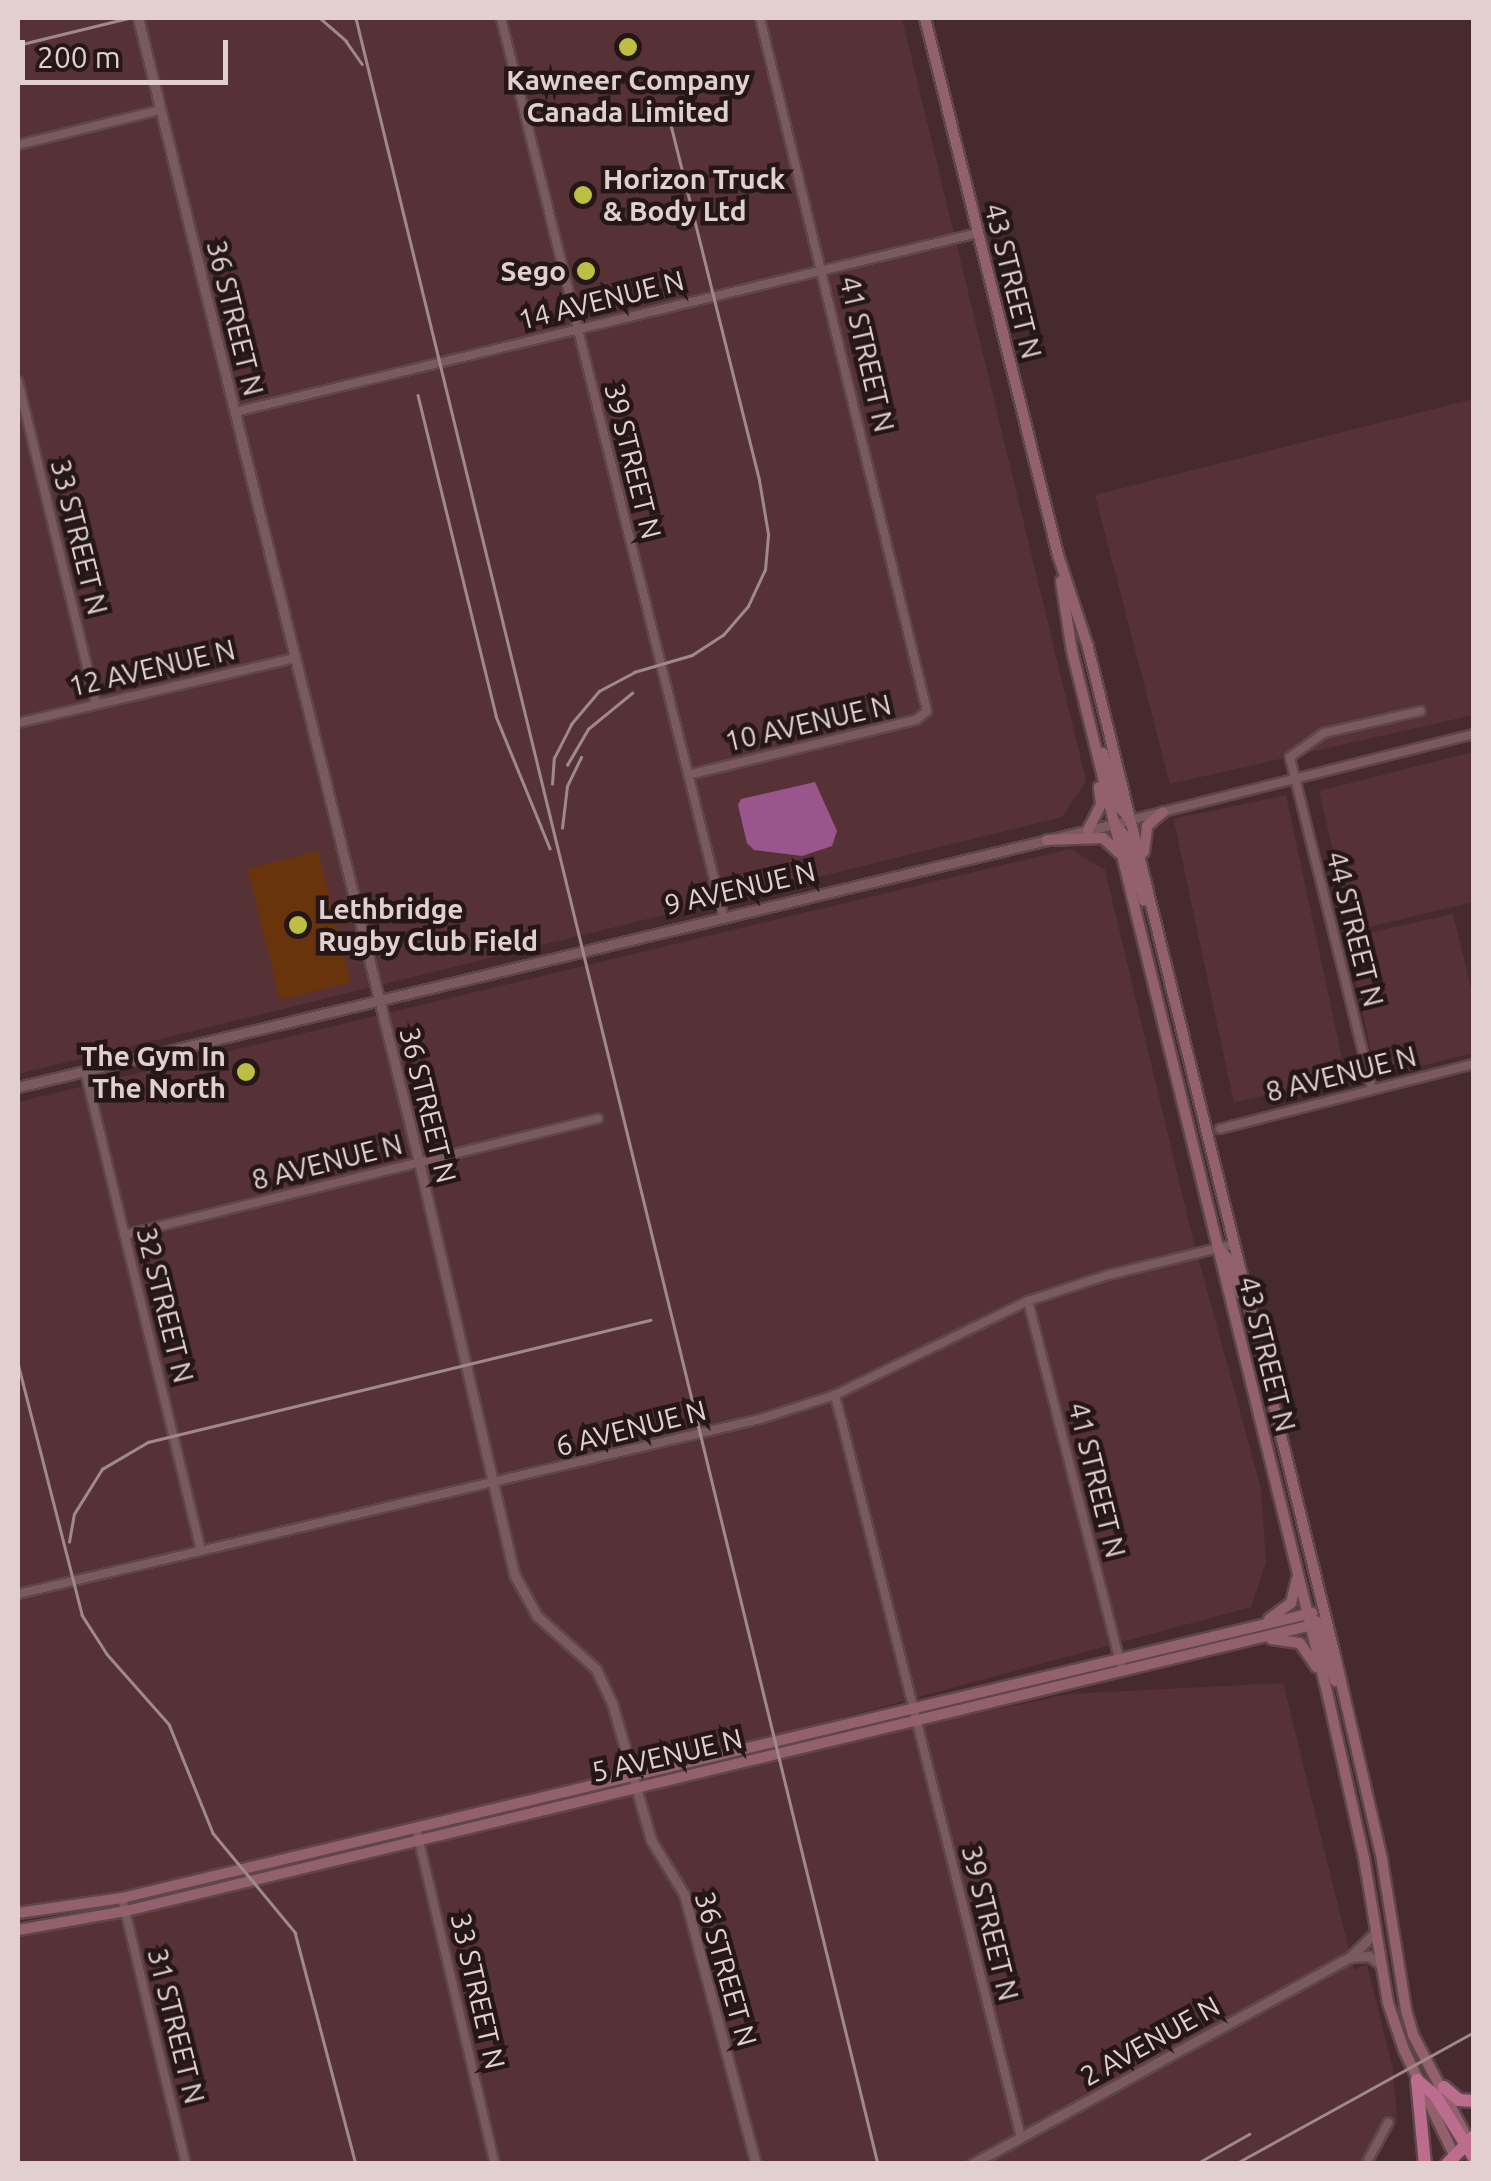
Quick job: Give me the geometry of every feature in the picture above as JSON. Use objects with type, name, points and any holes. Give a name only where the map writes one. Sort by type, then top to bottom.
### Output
[{"type":"highway","points":[[1417,2080],[1434,2095],[1465,2155]]},
{"type":"highway","points":[[1417,2080],[1425,2164]]},
{"type":"highway","points":[[1444,2087],[1459,2100],[1474,2101]]},
{"type":"main road","name":"43 STREET N","points":[[925,18],[1058,556],[1088,647],[1264,1366],[1318,1619],[1382,1860],[1406,2010],[1413,2035],[1444,2087],[1465,2155]]},
{"type":"main road","name":"43 STREET N","points":[[1058,556],[1068,635],[1114,824],[1297,1572],[1318,1619],[1327,1692],[1392,2015],[1417,2080]]},
{"type":"main road","points":[[1085,703],[1120,809],[1131,820]]},
{"type":"main road","points":[[1088,830],[1101,804],[1100,766]]},
{"type":"main road","points":[[1144,873],[1145,832],[1162,812]]},
{"type":"main road","points":[[1114,824],[1126,837],[1164,952]]},
{"type":"main road","points":[[1047,840],[1103,838],[1114,845],[1125,865]]},
{"type":"main road","points":[[1218,1248],[1231,1262],[1264,1366]]},
{"type":"main road","points":[[1245,1628],[1279,1614],[1292,1603],[1297,1572]]},
{"type":"main road","name":"5 AVENUE N","points":[[1121,1664],[1245,1628],[1318,1619]]},
{"type":"main road","name":"5 AVENUE N","points":[[19,1930],[126,1911],[418,1833],[1121,1664],[1260,1638],[1318,1619]]},
{"type":"main road","points":[[1260,1638],[1300,1643],[1327,1692]]},
{"type":"main road","name":"5 AVENUE N","points":[[18,1914],[122,1898],[418,1833]]},
{"type":"street","name":"36 STREET N","points":[[138,18],[419,1162],[514,1574],[537,1616],[596,1670],[612,1703],[651,1840],[684,1894],[756,2164]]},
{"type":"street","name":"39 STREET N","points":[[501,18],[723,915]]},
{"type":"street","name":"41 STREET N","points":[[760,18],[824,270],[925,702]]},
{"type":"street","points":[[18,145],[160,110]]},
{"type":"street","name":"14 AVENUE N","points":[[235,412],[978,233]]},
{"type":"street","name":"33 STREET N","points":[[18,380],[96,704]]},
{"type":"street","name":"12 AVENUE N","points":[[18,723],[296,658]]},
{"type":"street","name":"10 AVENUE N","points":[[688,775],[916,720],[926,711],[925,702]]},
{"type":"street","points":[[1296,780],[1290,757],[1301,745],[1324,733],[1422,712]]},
{"type":"street","name":"9 AVENUE N","points":[[18,1088],[1474,734]]},
{"type":"street","name":"44 STREET N","points":[[1296,780],[1372,1089]]},
{"type":"street","name":"8 AVENUE N","points":[[1220,1129],[1474,1064]]},
{"type":"street","name":"32 STREET N","points":[[85,1071],[201,1550]]},
{"type":"street","name":"8 AVENUE N","points":[[124,1235],[598,1119]]},
{"type":"street","name":"6 AVENUE N","points":[[18,1594],[730,1427],[835,1394],[1028,1301],[1234,1244]]},
{"type":"street","name":"41 STREET N","points":[[1028,1301],[1121,1664]]},
{"type":"street","name":"39 STREET N","points":[[835,1394],[1021,2136]]},
{"type":"street","name":"33 STREET N","points":[[418,1833],[495,2164]]},
{"type":"street","name":"31 STREET N","points":[[122,1898],[186,2164]]},
{"type":"street","points":[[18,1914],[19,1930]]},
{"type":"street","name":"2 AVENUE N","points":[[972,2164],[1349,1958],[1376,1932]]},
{"type":"street","points":[[1349,1958],[1369,1956],[1381,1965]]},
{"type":"street","points":[[1366,2164],[1388,2124]]},
{"type":"shaded area","points":[[18,18],[902,18],[1086,781],[1062,817],[18,1074]]},
{"type":"shaded area","points":[[1473,399],[1473,715],[1170,784],[1095,495]]},
{"type":"shaded area","points":[[1473,752],[1473,902],[1352,931],[1319,791]]},
{"type":"shaded area","points":[[815,782],[837,831],[832,846],[802,856],[754,850],[747,843],[738,805],[741,799]]},
{"type":"shaded area","points":[[1286,795],[1346,1079],[1234,1103],[1174,819]]},
{"type":"shaded area","points":[[1070,849],[1105,870],[1191,1231],[1261,1489],[1266,1562],[1251,1607],[633,1774],[122,1898],[18,1913],[18,1102]]},
{"type":"shaded area","name":"Lethbridge Rugby Club Field","points":[[318,851],[351,982],[280,1000],[247,869]]},
{"type":"shaded area","points":[[1453,914],[1473,997],[1473,1053],[1377,1077],[1346,938]]},
{"type":"shaded area","points":[[1283,1683],[1354,1970],[1367,1964],[1393,2068],[1397,2123],[1374,2163],[18,2164],[18,1935],[103,1921],[636,1786],[1069,1694]]},
{"type":"railway","points":[[18,45],[129,18]]},
{"type":"railway","points":[[320,18],[346,41],[362,64]]},
{"type":"railway","points":[[356,18],[878,2164]]},
{"type":"railway","points":[[552,784],[554,758],[571,724],[599,691],[634,672],[692,655],[723,635],[748,606],[765,570],[768,534],[759,480],[666,107]]},
{"type":"railway","points":[[418,395],[496,716],[550,848]]},
{"type":"railway","points":[[567,765],[588,729],[632,693]]},
{"type":"railway","points":[[562,828],[567,786],[581,757]]},
{"type":"railway","points":[[69,1542],[74,1514],[102,1469],[148,1442],[650,1320]]},
{"type":"railway","points":[[18,1363],[82,1615],[107,1654],[169,1724],[213,1833],[295,1932],[356,2164]]},
{"type":"railway","points":[[1235,2164],[1474,2032]]},
{"type":"railway","points":[[1196,2164],[1249,2134]]},
{"type":"place","name":"Kawneer Company Canada Limited","points":[[628,47]]},
{"type":"place","name":"Horizon Truck & Body Ltd","points":[[583,195]]},
{"type":"place","name":"Sego","points":[[586,271]]},
{"type":"place","name":"Lethbridge Rugby Club Field","points":[[298,925]]},
{"type":"place","name":"The Gym In The North","points":[[246,1072]]}]
